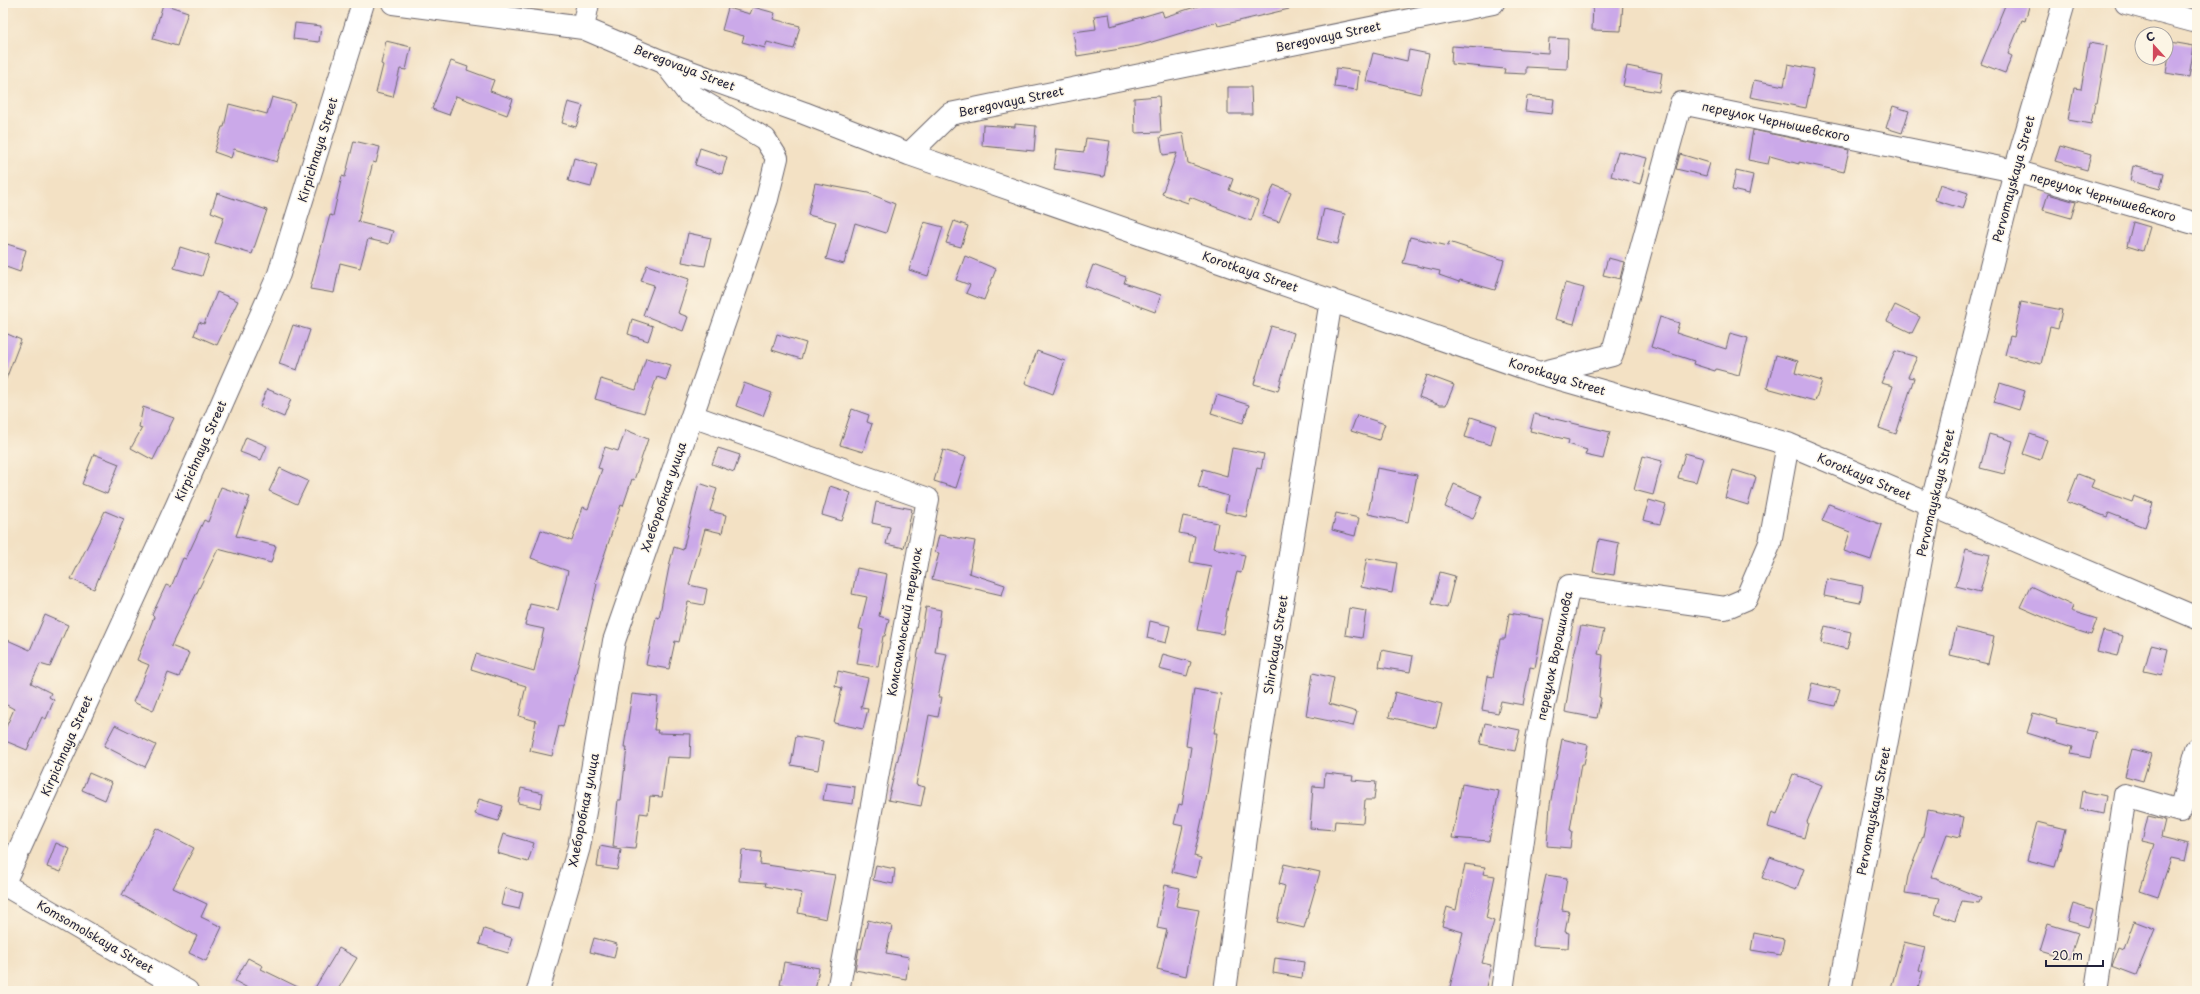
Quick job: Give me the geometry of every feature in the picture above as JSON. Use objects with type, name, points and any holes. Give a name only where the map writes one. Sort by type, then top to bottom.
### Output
[{"type":"street","name":"Kirpichnaya Street","points":[[3,884],[177,505],[279,274],[363,3]]},
{"type":"street","name":"Beregovaya Street","points":[[393,3],[583,28],[663,62],[804,113],[909,154],[950,114],[1493,3]]},
{"type":"street","points":[[583,28],[588,3]]},
{"type":"street","name":"Pervomayskaya Street","points":[[1840,991],[1931,506],[2015,171],[2064,3]]},
{"type":"street","points":[[2126,3],[2197,22]]},
{"type":"street","name":"Хлеборобная улица","points":[[538,991],[579,847],[614,641],[767,199],[778,158],[765,139],[688,93],[663,62]]},
{"type":"street","name":"переулок Чернышевского","points":[[1539,373],[1612,355],[1681,103],[2015,171],[2197,224]]},
{"type":"street","name":"Korotkaya Street","points":[[909,154],[1539,373],[1788,444],[2197,618]]},
{"type":"street","name":"Shirokaya Street","points":[[1225,991],[1256,765],[1331,300]]},
{"type":"street","name":"Комсомольский переулок","points":[[692,416],[928,498],[838,991]]},
{"type":"street","name":"переулок Ворошилова","points":[[1502,991],[1537,738],[1569,586],[1725,608],[1746,599],[1770,543],[1788,444]]},
{"type":"street","points":[[2096,991],[2125,795],[2180,811],[2197,749]]},
{"type":"street","name":"Komsomolskaya Street","points":[[3,884],[187,991]]},
{"type":"building","points":[[1207,3],[1289,3],[1289,9],[1218,26],[1217,22],[1139,46],[1077,56],[1073,32],[1096,29],[1094,16],[1109,14],[1111,26],[1162,11],[1164,17]]},
{"type":"building","points":[[1593,3],[1623,3],[1621,31],[1592,30]]},
{"type":"building","points":[[2006,3],[2030,3],[2025,21],[2022,20],[2008,54],[2012,56],[2005,73],[1981,64]]},
{"type":"building","points":[[163,4],[188,12],[177,46],[153,39]]},
{"type":"building","points":[[753,7],[775,13],[773,19],[800,26],[794,49],[767,42],[765,48],[742,42],[744,36],[722,30],[728,8],[750,14]]},
{"type":"building","points":[[295,23],[321,26],[319,42],[293,39]]},
{"type":"building","points":[[1549,38],[1568,39],[1567,69],[1526,67],[1526,74],[1504,73],[1505,69],[1451,64],[1452,46],[1548,53]]},
{"type":"building","points":[[386,41],[411,47],[406,70],[400,69],[393,97],[376,93],[383,65],[381,64]]},
{"type":"building","points":[[2089,43],[2107,46],[2097,103],[2095,103],[2091,124],[2068,120],[2074,88],[2081,89]]},
{"type":"building","points":[[2174,43],[2194,46],[2189,77],[2166,73],[2167,66],[2174,66]]},
{"type":"building","points":[[1409,50],[1429,54],[1420,94],[1366,81],[1373,53],[1407,61]]},
{"type":"building","points":[[451,61],[468,67],[467,70],[494,80],[490,91],[513,99],[507,115],[456,96],[449,115],[432,109]]},
{"type":"building","points":[[1788,64],[1814,69],[1806,108],[1750,97],[1754,80],[1784,86]]},
{"type":"building","points":[[1627,66],[1662,73],[1659,92],[1623,86]]},
{"type":"building","points":[[1336,68],[1359,71],[1357,90],[1334,87]]},
{"type":"building","points":[[1228,87],[1251,87],[1252,114],[1228,114]]},
{"type":"building","points":[[1159,96],[1161,132],[1135,133],[1134,98]]},
{"type":"building","points":[[1527,96],[1554,99],[1552,114],[1525,111]]},
{"type":"building","points":[[272,97],[295,103],[277,162],[234,149],[231,158],[214,152],[222,127],[224,127],[229,104],[267,114]]},
{"type":"building","points":[[568,102],[583,106],[576,127],[562,123]]},
{"type":"building","points":[[1893,106],[1909,111],[1902,133],[1886,128]]},
{"type":"building","points":[[1015,124],[1036,126],[1034,151],[982,146],[983,125],[1015,127]]},
{"type":"building","points":[[1753,130],[1849,150],[1844,172],[1799,162],[1799,164],[1770,156],[1768,164],[1748,160]]},
{"type":"building","points":[[1183,133],[1188,163],[1233,179],[1229,190],[1258,201],[1251,221],[1190,197],[1188,203],[1162,194],[1177,153],[1163,155],[1160,137]]},
{"type":"building","points":[[1086,138],[1110,141],[1104,177],[1054,169],[1057,149],[1084,152]]},
{"type":"building","points":[[354,141],[380,147],[376,163],[373,162],[358,222],[393,231],[389,244],[368,239],[360,268],[340,263],[334,293],[310,289],[330,215],[333,216],[342,176],[345,177]]},
{"type":"building","points":[[2060,146],[2091,155],[2087,170],[2055,161]]},
{"type":"building","points":[[700,148],[727,157],[722,174],[695,165]]},
{"type":"building","points":[[1618,151],[1647,158],[1640,184],[1611,176]]},
{"type":"building","points":[[1680,154],[1710,163],[1706,176],[1676,169]]},
{"type":"building","points":[[574,158],[597,165],[591,187],[568,181]]},
{"type":"building","points":[[2133,166],[2164,173],[2160,189],[2130,181]]},
{"type":"building","points":[[1736,171],[1753,175],[1749,194],[1732,190]]},
{"type":"building","points":[[815,183],[868,193],[895,204],[886,233],[855,223],[844,264],[826,259],[836,222],[808,215]]},
{"type":"building","points":[[1940,184],[1968,193],[1963,209],[1935,200]]},
{"type":"building","points":[[1274,185],[1291,192],[1279,222],[1262,216]]},
{"type":"building","points":[[217,193],[267,210],[252,254],[215,243],[224,217],[211,212]]},
{"type":"building","points":[[2048,194],[2076,202],[2071,218],[2043,210]]},
{"type":"building","points":[[1324,209],[1345,214],[1338,244],[1317,239]]},
{"type":"building","points":[[954,221],[968,226],[961,247],[946,243]]},
{"type":"building","points":[[924,222],[943,227],[928,276],[909,270]]},
{"type":"building","points":[[2133,222],[2150,227],[2143,251],[2127,246]]},
{"type":"building","points":[[688,233],[711,238],[705,266],[682,262]]},
{"type":"building","points":[[1410,237],[1448,246],[1449,242],[1504,260],[1495,290],[1460,280],[1459,282],[1439,275],[1440,271],[1403,263]]},
{"type":"building","points":[[7,244],[26,250],[20,272],[3,266],[3,256]]},
{"type":"building","points":[[180,247],[209,256],[202,276],[174,268]]},
{"type":"building","points":[[965,256],[996,269],[984,300],[966,293],[970,285],[956,280]]},
{"type":"building","points":[[1608,258],[1624,262],[1620,279],[1603,275]]},
{"type":"building","points":[[647,265],[689,279],[678,313],[688,317],[683,331],[643,315],[654,285],[641,281]]},
{"type":"building","points":[[1093,265],[1126,277],[1124,283],[1161,295],[1155,312],[1085,286]]},
{"type":"building","points":[[1565,283],[1584,288],[1574,324],[1555,319]]},
{"type":"building","points":[[217,292],[238,301],[217,345],[194,335],[199,322],[204,324]]},
{"type":"building","points":[[2021,302],[2062,310],[2058,329],[2050,327],[2041,364],[2005,355],[2010,336],[2014,337]]},
{"type":"building","points":[[1895,305],[1920,317],[1912,333],[1887,321]]},
{"type":"building","points":[[1660,317],[1679,323],[1676,333],[1726,349],[1730,333],[1748,338],[1739,375],[1716,369],[1715,371],[1693,364],[1694,361],[1651,347]]},
{"type":"building","points":[[632,319],[653,326],[648,341],[628,334]]},
{"type":"building","points":[[293,325],[310,330],[297,370],[279,364]]},
{"type":"building","points":[[1271,326],[1294,333],[1278,391],[1254,384]]},
{"type":"building","points":[[3,332],[21,340],[4,384],[3,384]]},
{"type":"building","points":[[777,334],[806,343],[801,359],[772,350]]},
{"type":"building","points":[[1037,351],[1065,361],[1053,394],[1025,383]]},
{"type":"building","points":[[1895,351],[1917,357],[1908,377],[1914,378],[1896,434],[1879,428],[1893,386],[1881,383]]},
{"type":"building","points":[[1776,355],[1798,361],[1795,373],[1822,381],[1815,401],[1767,388]]},
{"type":"building","points":[[646,358],[671,365],[666,380],[657,377],[644,413],[595,399],[601,379],[636,390]]},
{"type":"building","points":[[1427,375],[1454,385],[1446,405],[1440,405],[1419,397]]},
{"type":"building","points":[[744,383],[772,393],[763,416],[736,406]]},
{"type":"building","points":[[2000,383],[2025,391],[2019,410],[1994,402]]},
{"type":"building","points":[[267,389],[291,399],[284,417],[260,407]]},
{"type":"building","points":[[1217,395],[1249,405],[1243,423],[1211,413]]},
{"type":"building","points":[[143,407],[174,418],[153,460],[131,448],[142,428],[139,427]]},
{"type":"building","points":[[852,409],[869,415],[867,422],[872,424],[863,452],[840,445]]},
{"type":"building","points":[[1534,414],[1610,432],[1603,459],[1585,455],[1587,450],[1568,444],[1569,440],[1530,431]]},
{"type":"building","points":[[1357,415],[1385,424],[1379,440],[1351,431]]},
{"type":"building","points":[[1471,417],[1496,425],[1491,445],[1465,437]]},
{"type":"building","points":[[626,430],[648,439],[634,480],[632,479],[623,506],[621,505],[595,583],[597,584],[563,727],[559,726],[552,756],[530,751],[536,721],[519,716],[526,686],[471,669],[476,654],[534,671],[544,629],[525,625],[530,604],[558,610],[568,571],[531,558],[541,530],[572,541],[583,507],[588,509],[602,469],[598,468],[605,447],[618,451]]},
{"type":"building","points":[[1989,434],[2013,441],[2004,474],[1980,468]]},
{"type":"building","points":[[2030,434],[2047,440],[2040,460],[2023,454]]},
{"type":"building","points":[[246,437],[267,446],[261,460],[240,452]]},
{"type":"building","points":[[718,448],[740,455],[734,472],[712,464]]},
{"type":"building","points":[[1232,448],[1264,454],[1261,469],[1257,468],[1246,517],[1225,512],[1228,496],[1198,487],[1203,469],[1227,476]]},
{"type":"building","points":[[943,450],[966,457],[956,488],[934,481]]},
{"type":"building","points":[[1685,453],[1703,458],[1696,482],[1678,478]]},
{"type":"building","points":[[94,454],[119,464],[107,494],[82,484]]},
{"type":"building","points":[[1643,456],[1662,461],[1653,495],[1634,490]]},
{"type":"building","points":[[280,468],[308,481],[297,504],[269,491]]},
{"type":"building","points":[[1377,468],[1417,475],[1408,522],[1368,514]]},
{"type":"building","points":[[1733,470],[1756,477],[1748,505],[1725,498]]},
{"type":"building","points":[[2078,474],[2094,480],[2091,487],[2132,502],[2134,496],[2153,503],[2145,527],[2109,513],[2107,517],[2067,502]]},
{"type":"building","points":[[699,483],[717,489],[710,511],[726,515],[722,533],[705,529],[689,585],[707,589],[704,605],[688,602],[679,642],[675,641],[669,669],[646,665],[656,617],[659,618],[674,547],[683,550]]},
{"type":"building","points":[[1454,484],[1482,496],[1473,519],[1445,507]]},
{"type":"building","points":[[830,486],[851,493],[842,521],[822,515]]},
{"type":"building","points":[[221,487],[250,497],[236,536],[276,546],[271,563],[218,549],[171,646],[189,653],[179,677],[168,673],[153,711],[133,702],[149,665],[137,660],[154,617],[152,615],[166,585],[171,587],[183,558],[186,559],[204,520],[208,522]]},
{"type":"building","points":[[1649,500],[1666,505],[1660,524],[1643,520]]},
{"type":"building","points":[[876,502],[912,509],[904,548],[886,544],[890,527],[872,523]]},
{"type":"building","points":[[1829,504],[1882,525],[1871,560],[1844,551],[1850,532],[1822,521]]},
{"type":"building","points":[[105,511],[124,519],[94,589],[71,579]]},
{"type":"building","points":[[1336,513],[1359,518],[1355,536],[1332,530]]},
{"type":"building","points":[[1183,516],[1218,523],[1213,548],[1245,555],[1241,573],[1237,572],[1228,605],[1223,634],[1197,630],[1211,566],[1190,562],[1195,536],[1179,533]]},
{"type":"building","points":[[939,535],[975,541],[969,573],[1005,585],[1002,595],[932,579],[939,553],[935,552]]},
{"type":"building","points":[[1599,539],[1619,543],[1614,575],[1593,572]]},
{"type":"building","points":[[1966,549],[1990,555],[1980,592],[1956,586]]},
{"type":"building","points":[[1367,558],[1397,563],[1392,593],[1361,587]]},
{"type":"building","points":[[857,568],[887,574],[879,616],[889,619],[885,636],[883,636],[878,667],[857,664],[863,630],[859,629],[867,597],[852,594]]},
{"type":"building","points":[[1440,572],[1455,576],[1447,608],[1432,604]]},
{"type":"building","points":[[1827,579],[1863,586],[1860,603],[1824,596]]},
{"type":"building","points":[[2030,586],[2073,606],[2071,611],[2097,619],[2091,635],[2066,627],[2020,607]]},
{"type":"building","points":[[926,607],[941,610],[935,652],[947,654],[938,697],[942,697],[938,717],[929,715],[916,785],[925,787],[921,806],[888,800],[904,734]]},
{"type":"building","points":[[1349,608],[1366,611],[1362,638],[1345,635]]},
{"type":"building","points":[[1509,613],[1544,619],[1535,668],[1530,667],[1523,705],[1501,701],[1498,713],[1482,710],[1488,676],[1493,677],[1500,639],[1505,639]]},
{"type":"building","points":[[45,615],[68,625],[50,667],[40,664],[31,683],[51,693],[49,697],[54,700],[46,719],[42,717],[27,750],[3,740],[3,734],[14,709],[3,703],[3,638],[30,650]]},
{"type":"building","points":[[1150,621],[1170,626],[1166,643],[1147,638]]},
{"type":"building","points":[[1581,626],[1604,630],[1598,654],[1603,655],[1599,697],[1601,698],[1597,718],[1565,712],[1574,655]]},
{"type":"building","points":[[1825,626],[1851,632],[1847,649],[1821,643]]},
{"type":"building","points":[[1956,628],[1994,637],[1988,664],[1950,655]]},
{"type":"building","points":[[2103,631],[2123,636],[2118,656],[2097,651]]},
{"type":"building","points":[[2151,645],[2168,649],[2162,675],[2144,671]]},
{"type":"building","points":[[1382,650],[1413,656],[1410,672],[1379,667]]},
{"type":"building","points":[[1163,654],[1191,662],[1187,676],[1159,669]]},
{"type":"building","points":[[838,671],[868,678],[861,708],[868,709],[863,729],[834,723],[842,688],[835,686]]},
{"type":"building","points":[[1313,673],[1334,678],[1329,704],[1357,712],[1353,726],[1306,716]]},
{"type":"building","points":[[1812,683],[1840,690],[1835,706],[1808,700]]},
{"type":"building","points":[[1194,689],[1221,694],[1214,733],[1217,733],[1205,806],[1194,856],[1201,858],[1196,878],[1172,872],[1183,826],[1174,824],[1179,804],[1182,805],[1191,747],[1186,746]]},
{"type":"building","points":[[1395,692],[1442,704],[1436,728],[1389,717]]},
{"type":"building","points":[[632,694],[658,697],[654,730],[658,730],[657,733],[691,734],[690,758],[667,757],[662,797],[650,796],[648,814],[640,813],[635,849],[613,847],[618,800],[621,800],[627,747],[624,747]]},
{"type":"building","points":[[2033,713],[2057,720],[2056,723],[2096,732],[2090,758],[2071,754],[2073,747],[2027,733]]},
{"type":"building","points":[[1485,723],[1520,730],[1515,751],[1480,744]]},
{"type":"building","points":[[115,725],[156,745],[145,767],[104,746]]},
{"type":"building","points":[[796,736],[823,741],[818,770],[791,765]]},
{"type":"building","points":[[1562,739],[1588,745],[1584,764],[1581,764],[1570,830],[1572,831],[1570,848],[1547,846],[1550,805]]},
{"type":"building","points":[[2132,749],[2151,754],[2143,781],[2125,776]]},
{"type":"building","points":[[89,773],[112,783],[105,800],[82,790]]},
{"type":"building","points":[[1325,773],[1353,776],[1352,780],[1376,782],[1374,800],[1365,800],[1363,823],[1335,821],[1334,830],[1310,828],[1313,786],[1324,787]]},
{"type":"building","points":[[1793,774],[1822,785],[1807,822],[1804,838],[1768,827],[1772,812],[1777,814]]},
{"type":"building","points":[[826,783],[855,787],[853,804],[823,800]]},
{"type":"building","points":[[1462,784],[1499,791],[1489,841],[1452,838]]},
{"type":"building","points":[[521,788],[543,793],[540,808],[518,803]]},
{"type":"building","points":[[2083,791],[2106,796],[2103,814],[2080,809]]},
{"type":"building","points":[[479,799],[503,806],[498,821],[475,814]]},
{"type":"building","points":[[1928,810],[1964,817],[1960,837],[1947,834],[1931,877],[1938,878],[1938,880],[1981,898],[1979,903],[1962,901],[1955,921],[1935,914],[1940,898],[1905,893],[1908,876],[1923,836]]},
{"type":"building","points":[[2148,816],[2165,820],[2161,837],[2189,844],[2185,861],[2171,858],[2158,897],[2140,891],[2155,844],[2142,841]]},
{"type":"building","points":[[2037,822],[2065,829],[2055,867],[2027,860]]},
{"type":"building","points":[[156,828],[194,848],[173,888],[207,904],[201,917],[222,927],[206,961],[189,953],[197,936],[122,895]]},
{"type":"building","points":[[503,834],[534,843],[528,862],[497,853]]},
{"type":"building","points":[[56,843],[70,849],[61,872],[47,867]]},
{"type":"building","points":[[600,846],[621,850],[617,870],[597,867]]},
{"type":"building","points":[[742,850],[761,852],[760,864],[835,875],[826,919],[798,913],[802,893],[765,886],[766,883],[739,881]]},
{"type":"building","points":[[1770,857],[1804,869],[1796,890],[1762,878]]},
{"type":"building","points":[[1284,864],[1320,872],[1304,928],[1277,922],[1285,886],[1279,884]]},
{"type":"building","points":[[1465,864],[1485,867],[1483,874],[1495,876],[1486,918],[1494,921],[1482,963],[1491,965],[1485,991],[1449,991],[1463,932],[1442,926],[1447,907],[1456,910]]},
{"type":"building","points":[[876,865],[895,869],[893,884],[873,880]]},
{"type":"building","points":[[1546,875],[1567,878],[1562,910],[1569,911],[1565,932],[1569,933],[1568,948],[1533,946],[1534,930]]},
{"type":"building","points":[[1165,885],[1180,888],[1176,906],[1199,910],[1186,976],[1157,969],[1167,930],[1157,928]]},
{"type":"building","points":[[505,888],[523,893],[519,909],[501,905]]},
{"type":"building","points":[[2073,904],[2093,910],[2088,927],[2068,921]]},
{"type":"building","points":[[868,920],[892,926],[886,953],[909,957],[906,979],[855,970],[859,948],[861,949]]},
{"type":"building","points":[[2134,921],[2155,929],[2136,975],[2112,966],[2119,946],[2124,948]]},
{"type":"building","points":[[2048,924],[2078,933],[2070,959],[2040,950]]},
{"type":"building","points":[[484,929],[512,938],[508,953],[479,944]]},
{"type":"building","points":[[1754,933],[1784,939],[1781,955],[1751,950]]},
{"type":"building","points":[[594,938],[617,944],[614,958],[590,952]]},
{"type":"building","points":[[1904,942],[1925,947],[1919,970],[1923,971],[1917,991],[1902,991],[1891,988]]},
{"type":"building","points":[[339,948],[357,958],[337,991],[313,991]]},
{"type":"building","points":[[248,958],[263,966],[261,969],[306,991],[253,991],[235,981]]},
{"type":"building","points":[[1275,958],[1304,962],[1302,978],[1273,973]]},
{"type":"building","points":[[784,962],[819,968],[815,991],[780,985]]}]
